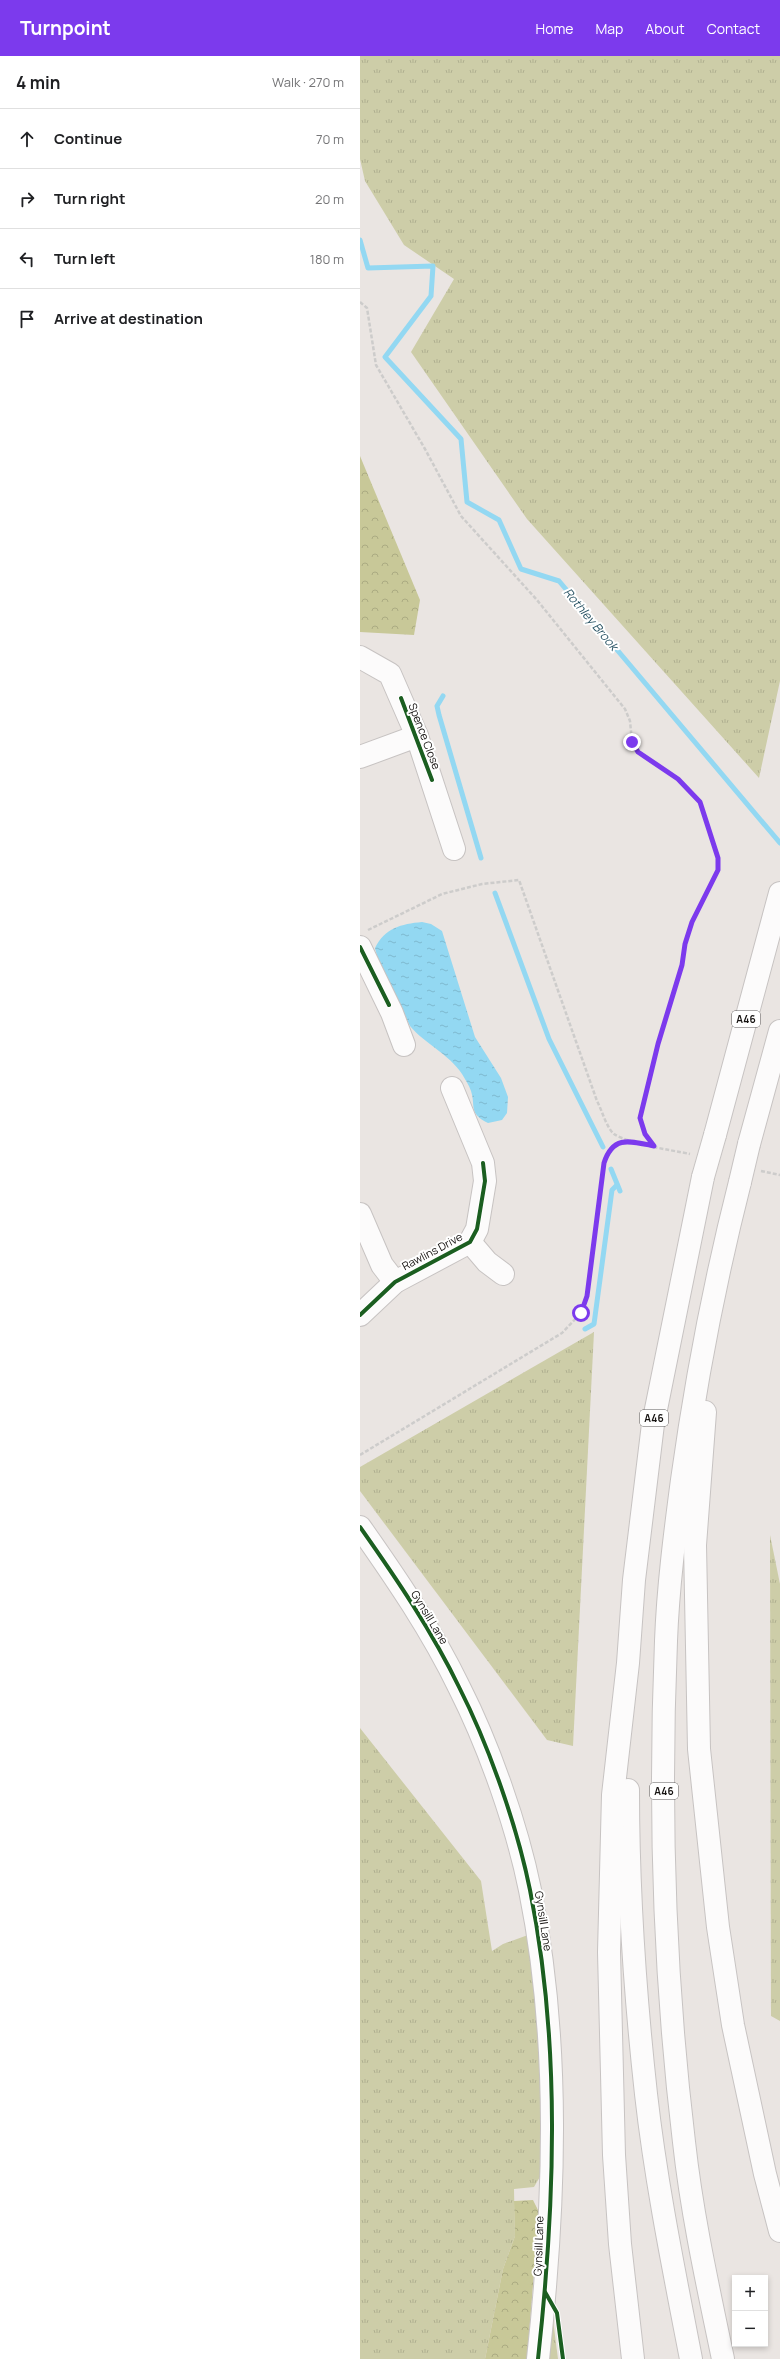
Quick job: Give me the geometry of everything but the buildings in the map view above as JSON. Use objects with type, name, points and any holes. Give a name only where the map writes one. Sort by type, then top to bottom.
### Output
[{"type":"main road","name":"Spence Close","points":[[360,657],[390,674],[417,736],[454,849]]},
{"type":"main road","name":"Spence Close","points":[[360,757],[417,736]]},
{"type":"main road","name":"A46","points":[[633,2359],[620,2244],[614,2155],[609,1952],[613,1795],[628,1663],[634,1580],[653,1424],[703,1177],[779,898]]},
{"type":"main road","points":[[360,947],[368,987],[389,1005],[404,1045]]},
{"type":"main road","name":"A46","points":[[723,2359],[702,2258],[683,2136],[668,1962],[664,1862],[666,1639],[676,1527],[692,1406],[707,1326],[729,1225],[749,1176],[749,1144],[780,1031]]},
{"type":"main road","name":"Rawlins Drive","points":[[360,1315],[395,1282],[470,1242],[477,1229],[485,1181],[482,1163],[452,1088]]},
{"type":"main road","points":[[360,1214],[382,1265],[395,1282]]},
{"type":"main road","name":"A46","points":[[729,1225],[706,1406],[695,1545],[699,1749],[718,1927],[733,2025],[765,2174],[780,2231]]},
{"type":"main road","name":"Rawlins Drive","points":[[470,1242],[495,1268]]},
{"type":"main road","name":"Gynsill Lane","points":[[360,1526],[436,1642],[460,1688],[478,1729],[511,1818],[530,1889],[542,1962],[549,2034],[550,2106],[545,2292],[538,2359]]},
{"type":"main road","name":"A46","points":[[628,1663],[628,1832],[636,1989],[646,2095],[659,2187],[691,2359]]},
{"type":"path","points":[[360,302],[367,308],[376,364],[425,449],[461,516],[537,600],[625,710],[630,721],[632,742],[638,752],[678,779],[700,802],[718,858],[718,870],[692,922],[685,944],[682,965],[658,1044],[640,1118],[645,1134],[654,1146]]},
{"type":"path","points":[[360,933],[442,894],[482,884],[519,880],[597,1101],[614,1133],[632,1140],[691,1155]]},
{"type":"path","points":[[360,1455],[562,1332],[581,1313],[587,1296],[604,1163],[608,1150],[616,1143],[632,1140]]},
{"type":"path","points":[[749,1176],[780,1175]]},
{"type":"green space","points":[[360,56],[780,56],[780,681],[759,778],[527,519],[411,352],[454,279],[404,245],[365,181],[360,159]]},
{"type":"green space","points":[[360,456],[420,600],[414,635],[360,632]]},
{"type":"green space","points":[[594,1332],[573,1746],[547,1740],[360,1491],[360,1467]]},
{"type":"green space","points":[[770,1535],[780,1584],[780,2021],[771,2016]]},
{"type":"green space","points":[[360,1728],[481,1881],[492,1951],[503,1944],[528,1935],[540,2046],[541,2175],[534,2187],[514,2189],[515,2236],[503,2269],[485,2359],[360,2359]]},
{"type":"green space","points":[[533,2200],[539,2212],[527,2359],[485,2359],[503,2269],[515,2236],[514,2201]]},
{"type":"green space","points":[[553,2320],[558,2359],[549,2359]]},
{"type":"water","points":[[422,922],[431,924],[442,931],[475,1037],[501,1078],[508,1097],[507,1113],[502,1120],[488,1123],[475,1113],[471,1091],[462,1074],[444,1055],[410,1026],[377,956],[375,948],[379,941],[394,928]]},
{"type":"waterway","name":"Rothley Brook","points":[[360,240],[368,268],[433,266],[431,296],[385,357],[461,439],[467,502],[499,520],[521,569],[559,581],[780,843]]},
{"type":"waterway","points":[[443,696],[437,706],[439,715],[481,858]]},
{"type":"waterway","points":[[495,893],[549,1039],[603,1147]]},
{"type":"waterway","points":[[611,1169],[620,1191]]},
{"type":"waterway","points":[[585,1329],[594,1324],[612,1190],[617,1185]]},
{"type":"cycle path","points":[[401,698],[432,780]]},
{"type":"cycle path","points":[[360,947],[389,1005]]},
{"type":"cycle path","points":[[360,1315],[395,1282],[470,1242],[477,1229],[485,1181],[483,1163]]},
{"type":"cycle path","points":[[360,1527],[400,1585],[425,1625],[470,1710],[491,1760],[510,1813],[530,1890],[540,1948],[547,2006],[551,2065],[551,2183],[544,2301],[538,2359]]},
{"type":"cycle path","points":[[545,2292],[557,2313],[563,2359]]},
{"type":"route","points":[[581,1313],[587,1296],[597,1208],[604,1163],[608,1150],[616,1143],[632,1140],[654,1146],[640,1125],[640,1118],[658,1044],[682,965],[685,944],[692,922],[718,870],[718,858],[700,802],[678,779],[661,766],[638,752],[632,742]]}]
